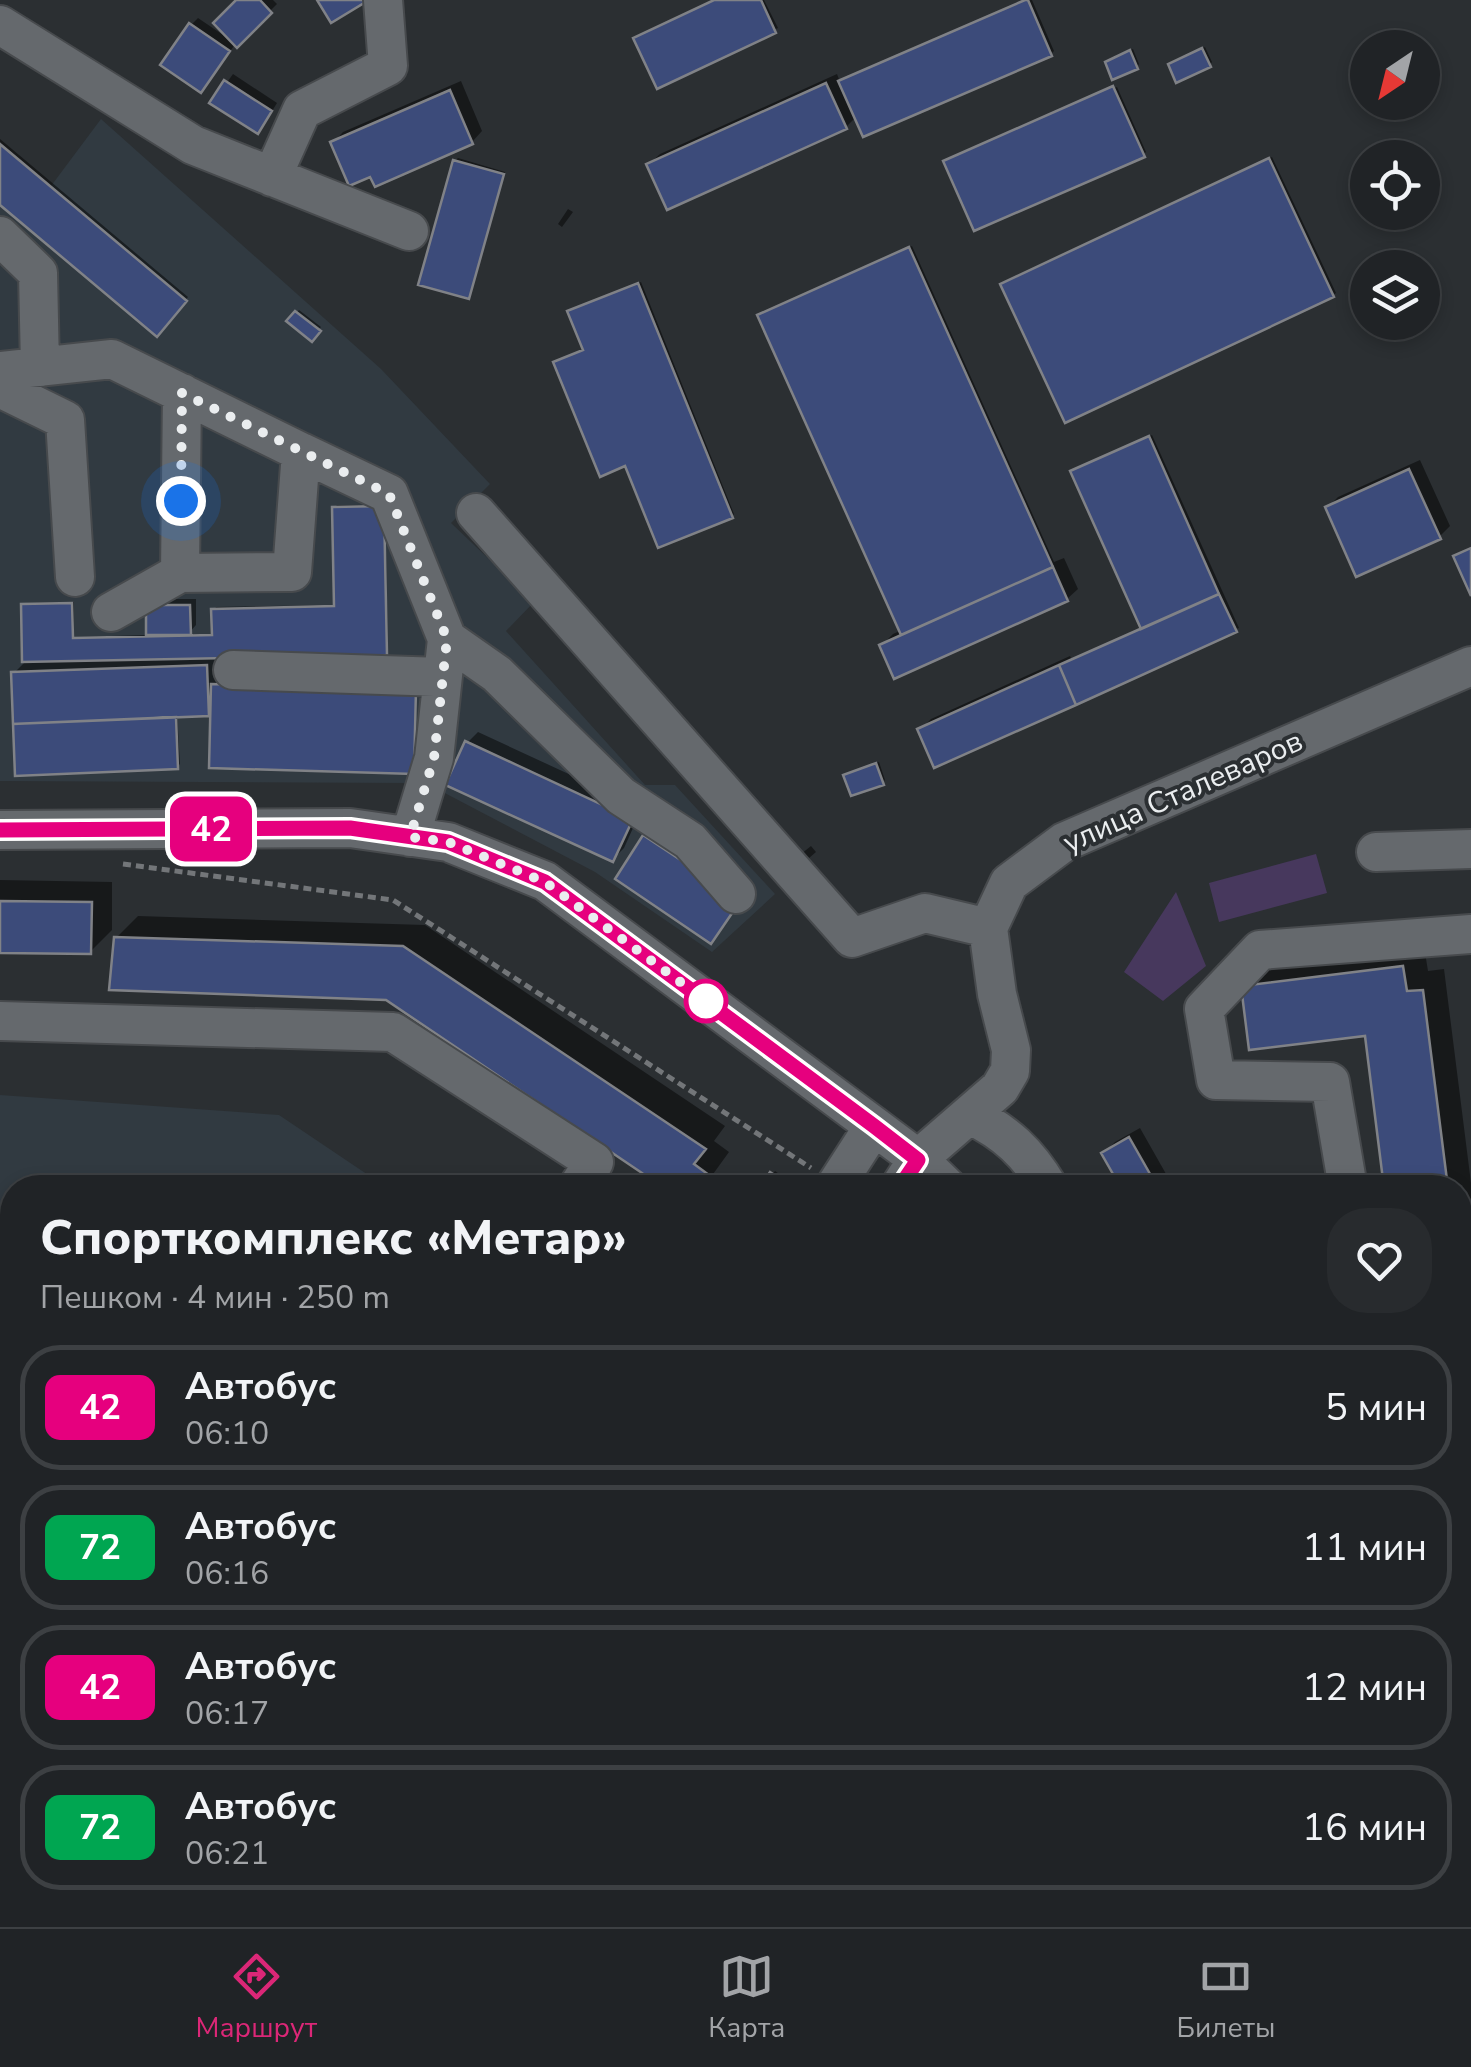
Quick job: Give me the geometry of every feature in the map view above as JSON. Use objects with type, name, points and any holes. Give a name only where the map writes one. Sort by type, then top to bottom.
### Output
[{"type":"street","points":[[272,176],[302,110],[388,66],[383,0]]},
{"type":"street","points":[[0,25],[193,145],[409,231]]},
{"type":"street","points":[[0,236],[38,273],[40,367]]},
{"type":"street","points":[[0,371],[112,359],[389,494],[447,639],[434,758],[410,837]]},
{"type":"street","points":[[0,388],[64,420],[74,577]]},
{"type":"street","points":[[180,572],[182,393]]},
{"type":"street","points":[[112,612],[180,572],[292,572],[300,452]]},
{"type":"street","points":[[0,830],[350,828],[448,842],[545,882],[874,1126],[908,1174],[1000,1088],[1010,1070],[1010,1050],[988,928],[925,913],[852,938],[476,513]]},
{"type":"street","points":[[447,639],[496,674],[622,796],[690,840],[736,894]]},
{"type":"street","name":"улица Сталеваров","points":[[988,928],[1010,883],[1064,842],[1471,666]]},
{"type":"street","points":[[232,670],[442,677]]},
{"type":"street","points":[[1376,852],[1471,849]]},
{"type":"street","points":[[1346,1175],[1330,1082],[1216,1080],[1204,1008],[1260,950],[1471,934]]},
{"type":"street","points":[[0,1021],[393,1032],[594,1162],[586,1175]]},
{"type":"street","points":[[970,1114],[993,1126],[1033,1160],[1042,1175]]},
{"type":"street","points":[[826,1175],[874,1126]]},
{"type":"path","points":[[116,863],[393,900],[818,1175]]},
{"type":"shaded area","points":[[101,119],[381,369],[490,484],[451,523],[534,602],[506,631],[645,785],[675,785],[775,894],[712,952],[595,872],[439,790],[413,783],[0,781],[0,144],[51,186]]},
{"type":"shaded area","points":[[1316,854],[1327,893],[1219,922],[1209,883]]},
{"type":"shaded area","points":[[1176,892],[1206,966],[1163,1001],[1124,972]]},
{"type":"shaded area","points":[[0,1095],[279,1115],[368,1175],[0,1175]]},
{"type":"building","points":[[236,0],[260,0],[272,13],[237,48],[213,23]]},
{"type":"building","points":[[317,0],[369,0],[331,23]]},
{"type":"building","points":[[714,0],[761,0],[776,33],[657,89],[633,38]]},
{"type":"building","points":[[1025,0],[1052,56],[863,137],[838,81]]},
{"type":"building","points":[[189,23],[230,51],[201,93],[160,65]]},
{"type":"building","points":[[1202,48],[1211,67],[1176,83],[1168,64]]},
{"type":"building","points":[[1130,50],[1138,69],[1112,80],[1105,62]]},
{"type":"building","points":[[224,80],[272,111],[258,134],[209,103]]},
{"type":"building","points":[[826,83],[847,129],[667,210],[646,164]]},
{"type":"building","points":[[1113,86],[1145,157],[974,231],[943,161]]},
{"type":"building","points":[[450,90],[473,144],[375,187],[370,177],[349,186],[330,142]]},
{"type":"building","points":[[0,144],[187,301],[157,337],[0,205]]},
{"type":"building","points":[[1269,158],[1334,297],[1065,423],[1000,284]]},
{"type":"building","points":[[453,160],[504,174],[469,299],[418,285]]},
{"type":"building","points":[[909,247],[1053,567],[901,635],[757,315]]},
{"type":"building","points":[[638,283],[733,518],[658,548],[625,466],[600,477],[553,362],[583,350],[567,311]]},
{"type":"building","points":[[295,311],[321,331],[312,342],[286,321]]},
{"type":"building","points":[[1149,436],[1219,594],[1141,629],[1070,471]]},
{"type":"building","points":[[1409,469],[1441,539],[1356,577],[1325,507]]},
{"type":"building","points":[[384,506],[387,655],[22,662],[21,604],[72,603],[73,638],[212,635],[211,609],[334,606],[332,507]]},
{"type":"building","points":[[1471,548],[1471,596],[1453,556]]},
{"type":"building","points":[[1053,567],[1068,601],[894,679],[879,645]]},
{"type":"building","points":[[1219,594],[1237,632],[1076,705],[1059,665]]},
{"type":"building","points":[[146,605],[190,605],[191,635],[146,635]]},
{"type":"building","points":[[207,665],[209,716],[13,724],[11,672]]},
{"type":"building","points":[[1059,665],[1076,705],[934,768],[917,729]]},
{"type":"building","points":[[211,684],[416,689],[414,774],[209,768]]},
{"type":"building","points":[[176,717],[178,769],[15,776],[13,724]]},
{"type":"building","points":[[465,741],[633,819],[613,862],[445,785]]},
{"type":"building","points":[[876,763],[884,785],[851,796],[843,775]]},
{"type":"building","points":[[643,835],[741,900],[711,944],[615,879]]},
{"type":"building","points":[[0,901],[92,902],[91,954],[0,953]]},
{"type":"building","points":[[114,937],[403,946],[706,1149],[694,1164],[709,1175],[641,1175],[386,1000],[109,990]]},
{"type":"building","points":[[1403,966],[1407,991],[1423,990],[1446,1175],[1382,1175],[1365,1036],[1249,1050],[1241,986]]},
{"type":"building","points":[[1129,1137],[1151,1175],[1114,1175],[1101,1153]]},
{"type":"bus line","name":"42","points":[[0,830],[350,828],[448,842],[545,882],[918,1160],[908,1175]]},
{"type":"route","points":[[181,501],[182,393],[389,494],[447,639],[434,758],[410,837],[448,842],[545,882],[706,1001]]}]
